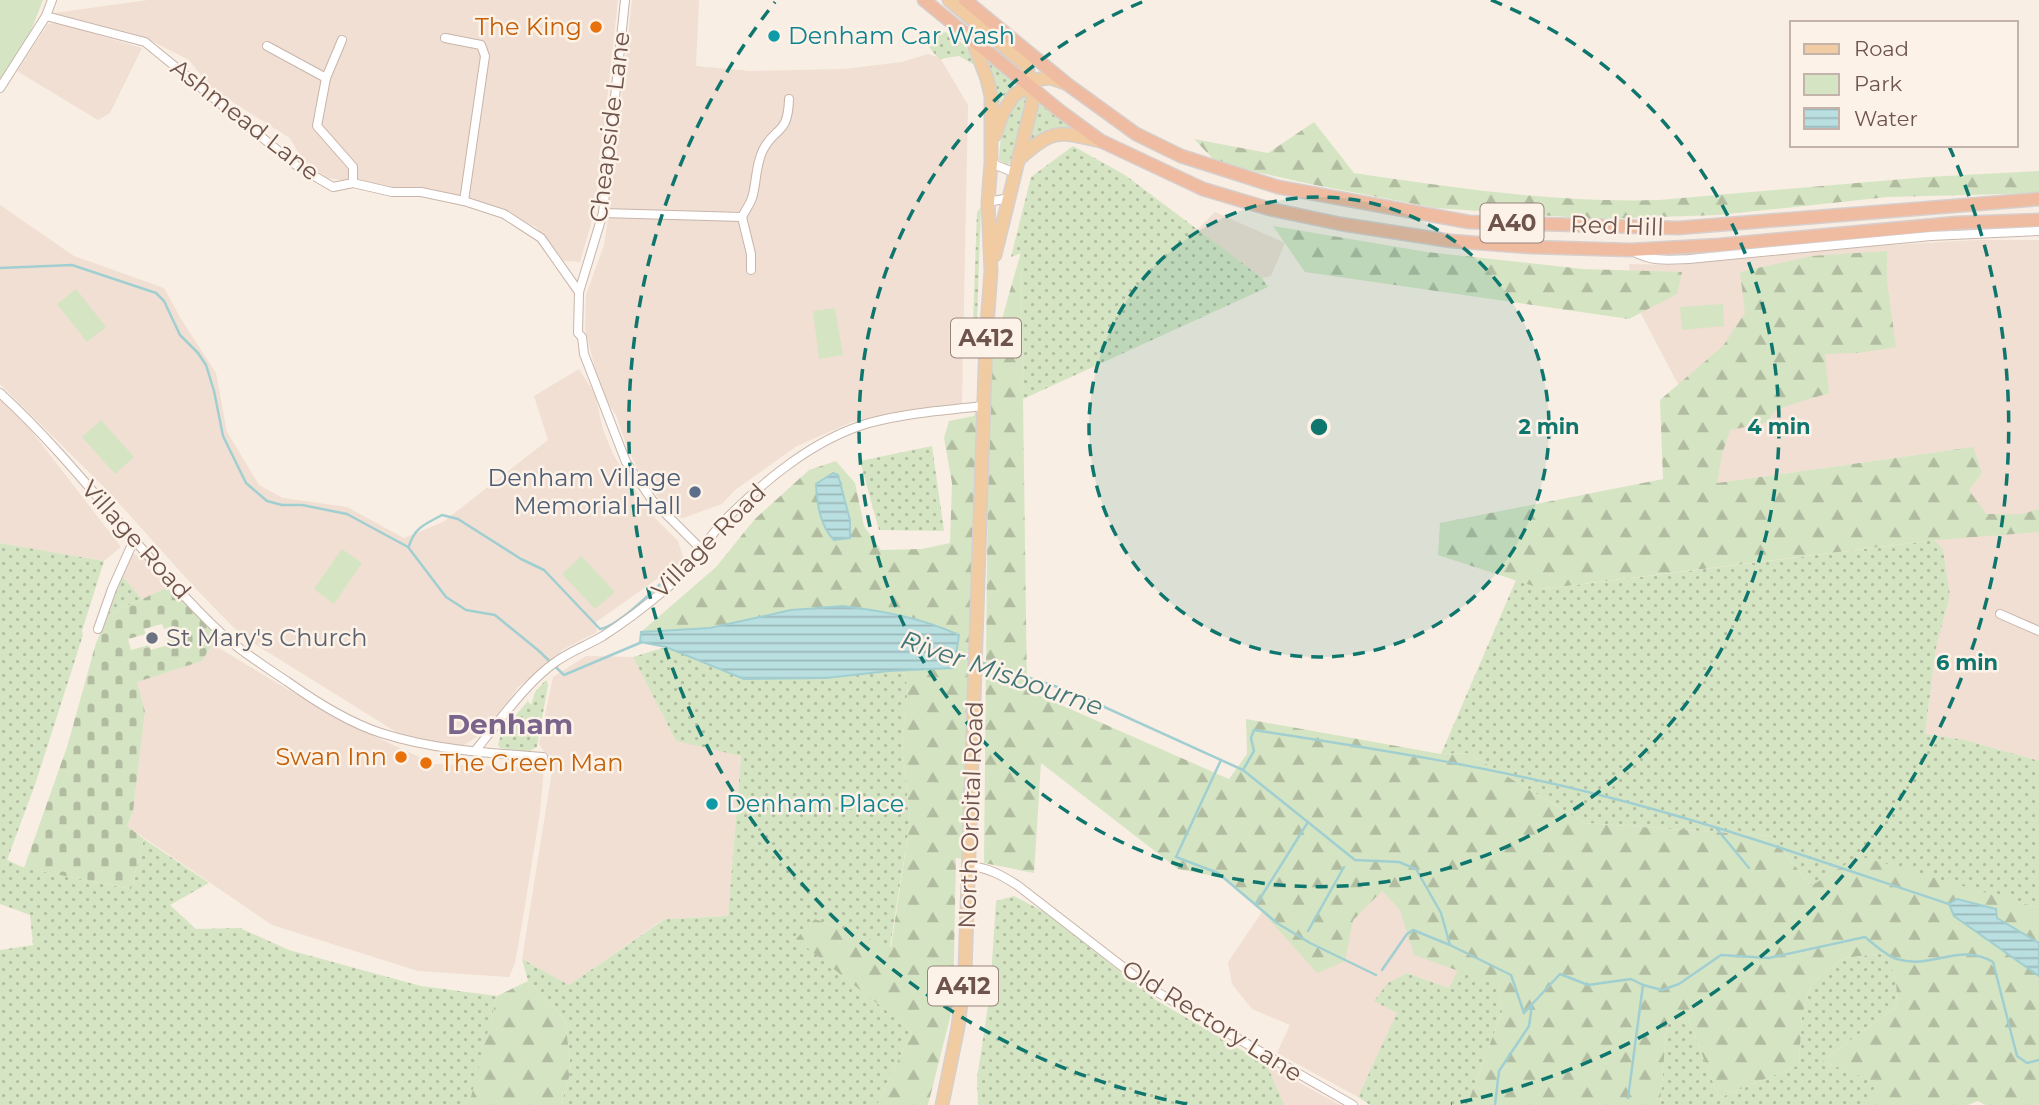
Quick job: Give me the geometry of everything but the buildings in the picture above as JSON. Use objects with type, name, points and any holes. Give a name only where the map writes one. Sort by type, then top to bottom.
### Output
[{"type":"highway","name":"A40","points":[[924,0],[1030,85]]},
{"type":"highway","name":"Red Hill","points":[[965,0],[1067,83],[1136,134],[1181,156],[1278,187],[1469,222],[1678,228],[2039,199]]},
{"type":"highway","name":"Red Hill","points":[[1030,85],[1101,141],[1203,189],[1270,209],[1341,224],[1451,241],[1631,250],[1719,245],[1956,223],[2039,220]]},
{"type":"main road","points":[[949,0],[1027,66],[1030,85]]},
{"type":"main road","name":"North Orbital Road","points":[[942,1105],[958,1027],[965,971],[991,271],[988,202],[991,96],[978,71],[972,39]]},
{"type":"main road","points":[[991,158],[998,122],[1009,100],[1040,79],[1049,78],[1067,83]]},
{"type":"main road","name":"North Orbital Road","points":[[991,271],[1033,100],[1030,85]]},
{"type":"main road","points":[[1020,158],[1044,138],[1061,134],[1101,141]]},
{"type":"street","points":[[0,88],[46,16],[52,0]]},
{"type":"street","name":"Cheapside Lane","points":[[625,0],[603,212],[579,292],[578,334],[582,337],[584,354],[626,462],[652,500],[701,549]]},
{"type":"street","name":"Ashmead Lane","points":[[46,16],[145,42],[297,166],[333,187],[353,183],[391,192],[421,192],[464,201],[504,214],[541,238],[579,292]]},
{"type":"street","points":[[445,38],[481,46],[485,56],[464,201]]},
{"type":"street","points":[[342,40],[326,78],[317,126],[353,167],[353,183]]},
{"type":"street","points":[[267,46],[326,78]]},
{"type":"street","points":[[751,270],[751,254],[742,217],[752,198],[755,172],[763,148],[782,129],[788,115],[789,99]]},
{"type":"street","points":[[991,158],[1015,173]]},
{"type":"street","points":[[988,202],[1009,198]]},
{"type":"street","points":[[603,212],[680,217],[742,217]]},
{"type":"street","name":"Red Hill","points":[[1631,250],[1644,258],[1678,259],[1926,237],[2039,232]]},
{"type":"street","name":"Village Road","points":[[0,393],[25,416],[134,540],[224,636],[314,701],[378,732],[414,743],[463,751],[543,757]]},
{"type":"street","name":"Village Road","points":[[475,751],[510,708],[548,668],[601,637],[659,595],[685,570],[714,531],[752,494],[787,466],[838,436],[867,424],[922,412],[984,406]]},
{"type":"street","points":[[98,629],[120,568],[134,540]]},
{"type":"street","points":[[2000,614],[2039,631]]},
{"type":"street","name":"Old Rectory Lane","points":[[970,866],[985,867],[998,873],[1150,988],[1353,1105]]},
{"type":"shaded area","points":[[148,0],[618,0],[595,210],[580,262],[564,261],[536,227],[487,204],[433,189],[389,187],[327,178],[303,161],[290,138],[212,89],[189,60],[142,36],[54,13]]},
{"type":"shaded area","points":[[632,0],[699,0],[696,66],[750,71],[844,69],[902,62],[928,54],[940,58],[968,105],[962,404],[958,407],[852,422],[797,446],[735,490],[722,504],[683,518],[677,517],[666,507],[641,476],[627,447],[616,415],[605,398],[585,329],[586,295],[604,245],[607,226]]},
{"type":"shaded area","points":[[57,23],[142,48],[110,113],[98,120],[17,71],[48,24]]},
{"type":"shaded area","points":[[0,205],[74,256],[164,288],[216,373],[227,432],[259,485],[283,498],[347,507],[404,538],[443,522],[548,440],[534,396],[579,369],[595,394],[603,430],[613,454],[648,511],[678,541],[684,560],[596,622],[597,632],[562,650],[546,668],[518,687],[491,728],[464,745],[453,746],[401,735],[242,636],[107,490],[0,384]]},
{"type":"shaded area","points":[[1215,212],[1285,243],[1271,276],[1262,278],[1197,230]]},
{"type":"shaded area","points":[[2039,240],[2039,761],[1965,740],[1925,734],[1936,648],[1950,595],[1943,549],[1931,535],[1959,449],[1675,489],[1688,403],[1641,314],[1631,286],[1629,264],[1675,265],[1888,245]]},
{"type":"shaded area","points":[[0,399],[26,424],[121,547],[104,561],[0,543]]},
{"type":"shaded area","points":[[132,553],[149,561],[167,579],[168,587],[142,599],[122,576]]},
{"type":"shaded area","points":[[212,644],[334,717],[434,764],[544,768],[540,812],[522,924],[515,963],[509,977],[418,971],[272,925],[127,826],[133,812],[145,712],[136,682],[202,661]]},
{"type":"shaded area","points":[[586,656],[633,657],[676,741],[741,755],[728,916],[664,919],[569,985],[522,959],[553,765],[539,744],[553,677]]},
{"type":"shaded area","points":[[1306,834],[1410,871],[1462,964],[1449,988],[1407,973],[1398,1013],[1358,1097],[1277,1053],[1290,1025],[1252,1009],[1232,984],[1228,962],[1260,915]]},
{"type":"shaded area","points":[[1267,1065],[1340,1105],[1284,1105]]},
{"type":"green space","points":[[0,0],[43,0],[23,51],[0,82]]},
{"type":"green space","points":[[945,32],[965,46],[976,66],[959,56],[939,59],[929,47]]},
{"type":"green space","points":[[988,60],[1017,82],[1002,98],[995,112],[994,78]]},
{"type":"green space","points":[[1026,92],[1021,130],[1008,165],[999,160],[1002,132],[1008,115]]},
{"type":"green space","points":[[1040,102],[1077,131],[1028,146]]},
{"type":"green space","points":[[1314,122],[1354,173],[1544,197],[1659,200],[1927,177],[2039,171],[2039,193],[1888,197],[1718,215],[1597,219],[1436,208],[1310,184],[1217,163],[1194,139],[1268,153]]},
{"type":"green space","points":[[1073,146],[1125,175],[1262,278],[1268,287],[1023,399],[1021,253],[1011,257],[1031,177]]},
{"type":"green space","points":[[981,207],[977,322],[973,323],[977,212]]},
{"type":"green space","points":[[1273,226],[1427,252],[1583,269],[1682,272],[1677,294],[1629,319],[1305,272]]},
{"type":"green space","points":[[1887,251],[1887,281],[1896,347],[1858,353],[1825,354],[1829,393],[1777,409],[1766,423],[1730,430],[1717,483],[1973,447],[1982,473],[1969,490],[1986,514],[2022,514],[2039,509],[2039,532],[1935,540],[1542,589],[1438,555],[1440,523],[1663,479],[1660,400],[1723,346],[1745,313],[1740,272],[1812,256]]},
{"type":"green space","points":[[1021,252],[1027,690],[1229,779],[1247,754],[1246,719],[1441,754],[1468,753],[1585,823],[1771,836],[1811,886],[1859,856],[2039,908],[2039,1105],[1985,1105],[1978,1101],[1968,1105],[1862,1105],[1878,1083],[1822,1061],[1897,1006],[1896,978],[1886,953],[1843,958],[1812,983],[1802,1015],[1799,1065],[1719,1098],[1688,1018],[1667,1023],[1660,1105],[1467,1105],[1502,1012],[1498,985],[1414,955],[1400,910],[1382,891],[1353,920],[1345,961],[1317,973],[1256,905],[1224,878],[1178,869],[1041,763],[1034,873],[984,863],[989,365]]},
{"type":"green space","points":[[76,289],[106,327],[87,342],[57,304]]},
{"type":"green space","points":[[1723,304],[1724,326],[1682,330],[1680,307]]},
{"type":"green space","points":[[835,308],[843,355],[819,359],[813,311]]},
{"type":"green space","points":[[980,396],[970,860],[956,858],[953,1006],[928,1105],[877,1105],[912,1031],[796,939],[815,919],[891,947],[910,822],[902,744],[908,687],[903,671],[954,668],[959,635],[898,614],[833,607],[790,610],[703,629],[641,632],[716,567],[755,519],[809,470],[836,461],[855,483],[864,526],[881,550],[922,549],[950,543],[952,483],[944,438],[949,421],[974,416]]},
{"type":"green space","points":[[101,420],[134,457],[115,474],[82,437]]},
{"type":"green space","points":[[932,446],[944,531],[879,530],[860,461]]},
{"type":"green space","points":[[1935,540],[1943,549],[1950,595],[1936,648],[1925,734],[1965,740],[2039,761],[2039,908],[1974,890],[1811,886],[1771,836],[1585,823],[1468,753],[1441,754],[1516,580],[1543,589]]},
{"type":"green space","points":[[0,543],[104,561],[36,782],[7,860],[25,868],[131,889],[144,839],[209,883],[170,905],[196,929],[240,928],[289,950],[421,986],[497,996],[470,1105],[0,1105],[0,950],[33,945],[30,915],[0,904]]},
{"type":"green space","points":[[342,549],[362,563],[334,604],[314,589]]},
{"type":"green space","points":[[581,556],[615,592],[595,609],[562,574]]},
{"type":"green space","points":[[122,576],[142,599],[108,615]]},
{"type":"green space","points":[[168,587],[216,638],[202,661],[137,682],[145,712],[133,812],[127,826],[144,839],[131,889],[24,868],[67,747],[96,643],[108,615]],"holes":[[[162,624],[164,629],[174,626],[177,636],[167,639],[168,645],[151,650],[149,645],[131,650],[128,639],[146,634],[144,629]]]},
{"type":"green space","points":[[666,647],[744,679],[903,671],[908,687],[902,744],[910,822],[890,947],[815,919],[797,939],[912,1031],[877,1105],[561,1105],[571,1070],[565,1019],[528,981],[522,959],[569,985],[665,919],[728,916],[741,756],[676,741],[633,657]]},
{"type":"green space","points":[[545,681],[548,685],[537,747],[528,752],[500,748],[498,745],[502,731],[528,701],[531,705],[535,692]]},
{"type":"green space","points":[[1014,896],[1046,913],[1156,1000],[1267,1065],[1284,1105],[978,1105],[977,1078],[990,993],[996,901]]},
{"type":"green space","points":[[1887,953],[1896,978],[1897,1006],[1822,1061],[1879,1083],[1865,1103],[1660,1105],[1667,1023],[1688,1018],[1719,1098],[1799,1065],[1802,1015],[1812,983],[1843,958]]},
{"type":"green space","points":[[1458,970],[1498,984],[1502,1012],[1467,1105],[1370,1105],[1358,1097],[1397,1013],[1374,1001],[1388,983],[1407,973],[1449,988]]},
{"type":"green space","points":[[528,981],[565,1019],[571,1070],[561,1105],[469,1105],[497,996]]},
{"type":"water","points":[[833,473],[838,475],[850,520],[850,538],[834,540],[825,528],[820,514],[816,484]]},
{"type":"water","points":[[843,606],[902,616],[959,635],[954,668],[826,678],[744,679],[666,647],[640,642],[641,632],[710,628],[791,610]]},
{"type":"water","points":[[1957,899],[1996,909],[1997,918],[2039,943],[2039,976],[1954,916],[1949,904]]},
{"type":"waterway","name":"River Misbourne","points":[[0,268],[72,265],[156,293],[164,301],[180,335],[206,365],[223,436],[246,483],[267,501],[347,514],[408,547],[446,597],[466,610],[495,615],[564,675],[642,642]]},
{"type":"waterway","points":[[409,546],[417,530],[430,521],[442,515],[458,519],[521,559],[544,570],[600,629],[631,611],[681,565]]},
{"type":"waterway","name":"River Misbourne","points":[[953,654],[970,659]]},
{"type":"waterway","name":"River Misbourne","points":[[980,662],[1067,690],[1243,770],[1355,860],[1399,862],[1416,869],[1441,913],[1450,945],[1511,975],[1524,1013],[1560,974],[1588,985],[1631,979],[1662,990],[1679,984],[1721,955],[1769,958],[1865,937],[1884,953],[1897,959],[1922,961],[1968,955],[1993,962],[2017,1056],[2027,1063],[2039,1060]]},
{"type":"waterway","points":[[1243,770],[1254,751],[1251,738],[1254,730],[1438,760],[1529,778],[1661,811],[1949,904]]},
{"type":"waterway","points":[[1221,760],[1176,857],[1218,873],[1277,923],[1310,943],[1376,975]]},
{"type":"waterway","points":[[1256,905],[1308,822]]},
{"type":"waterway","points":[[1717,829],[1749,868]]},
{"type":"waterway","points":[[1308,931],[1344,867]]},
{"type":"waterway","points":[[1382,970],[1407,934],[1413,930],[1450,945]]},
{"type":"waterway","points":[[1628,1098],[1643,985]]},
{"type":"waterway","points":[[1495,1105],[1499,1071],[1529,1026],[1532,1005]]},
{"type":"place","name":"The King","points":[[596,27]]},
{"type":"place","name":"Denham Car Wash","points":[[774,36]]},
{"type":"place","name":"Denham Village Memorial Hall","points":[[695,492]]},
{"type":"place","name":"St Mary's Church","points":[[152,638]]},
{"type":"place","name":"Swan Inn","points":[[401,757]]},
{"type":"place","name":"The Green Man","points":[[426,763]]},
{"type":"place","name":"Denham Place","points":[[712,804]]},
{"type":"district","name":"Denham","points":[[510,724]]}]
